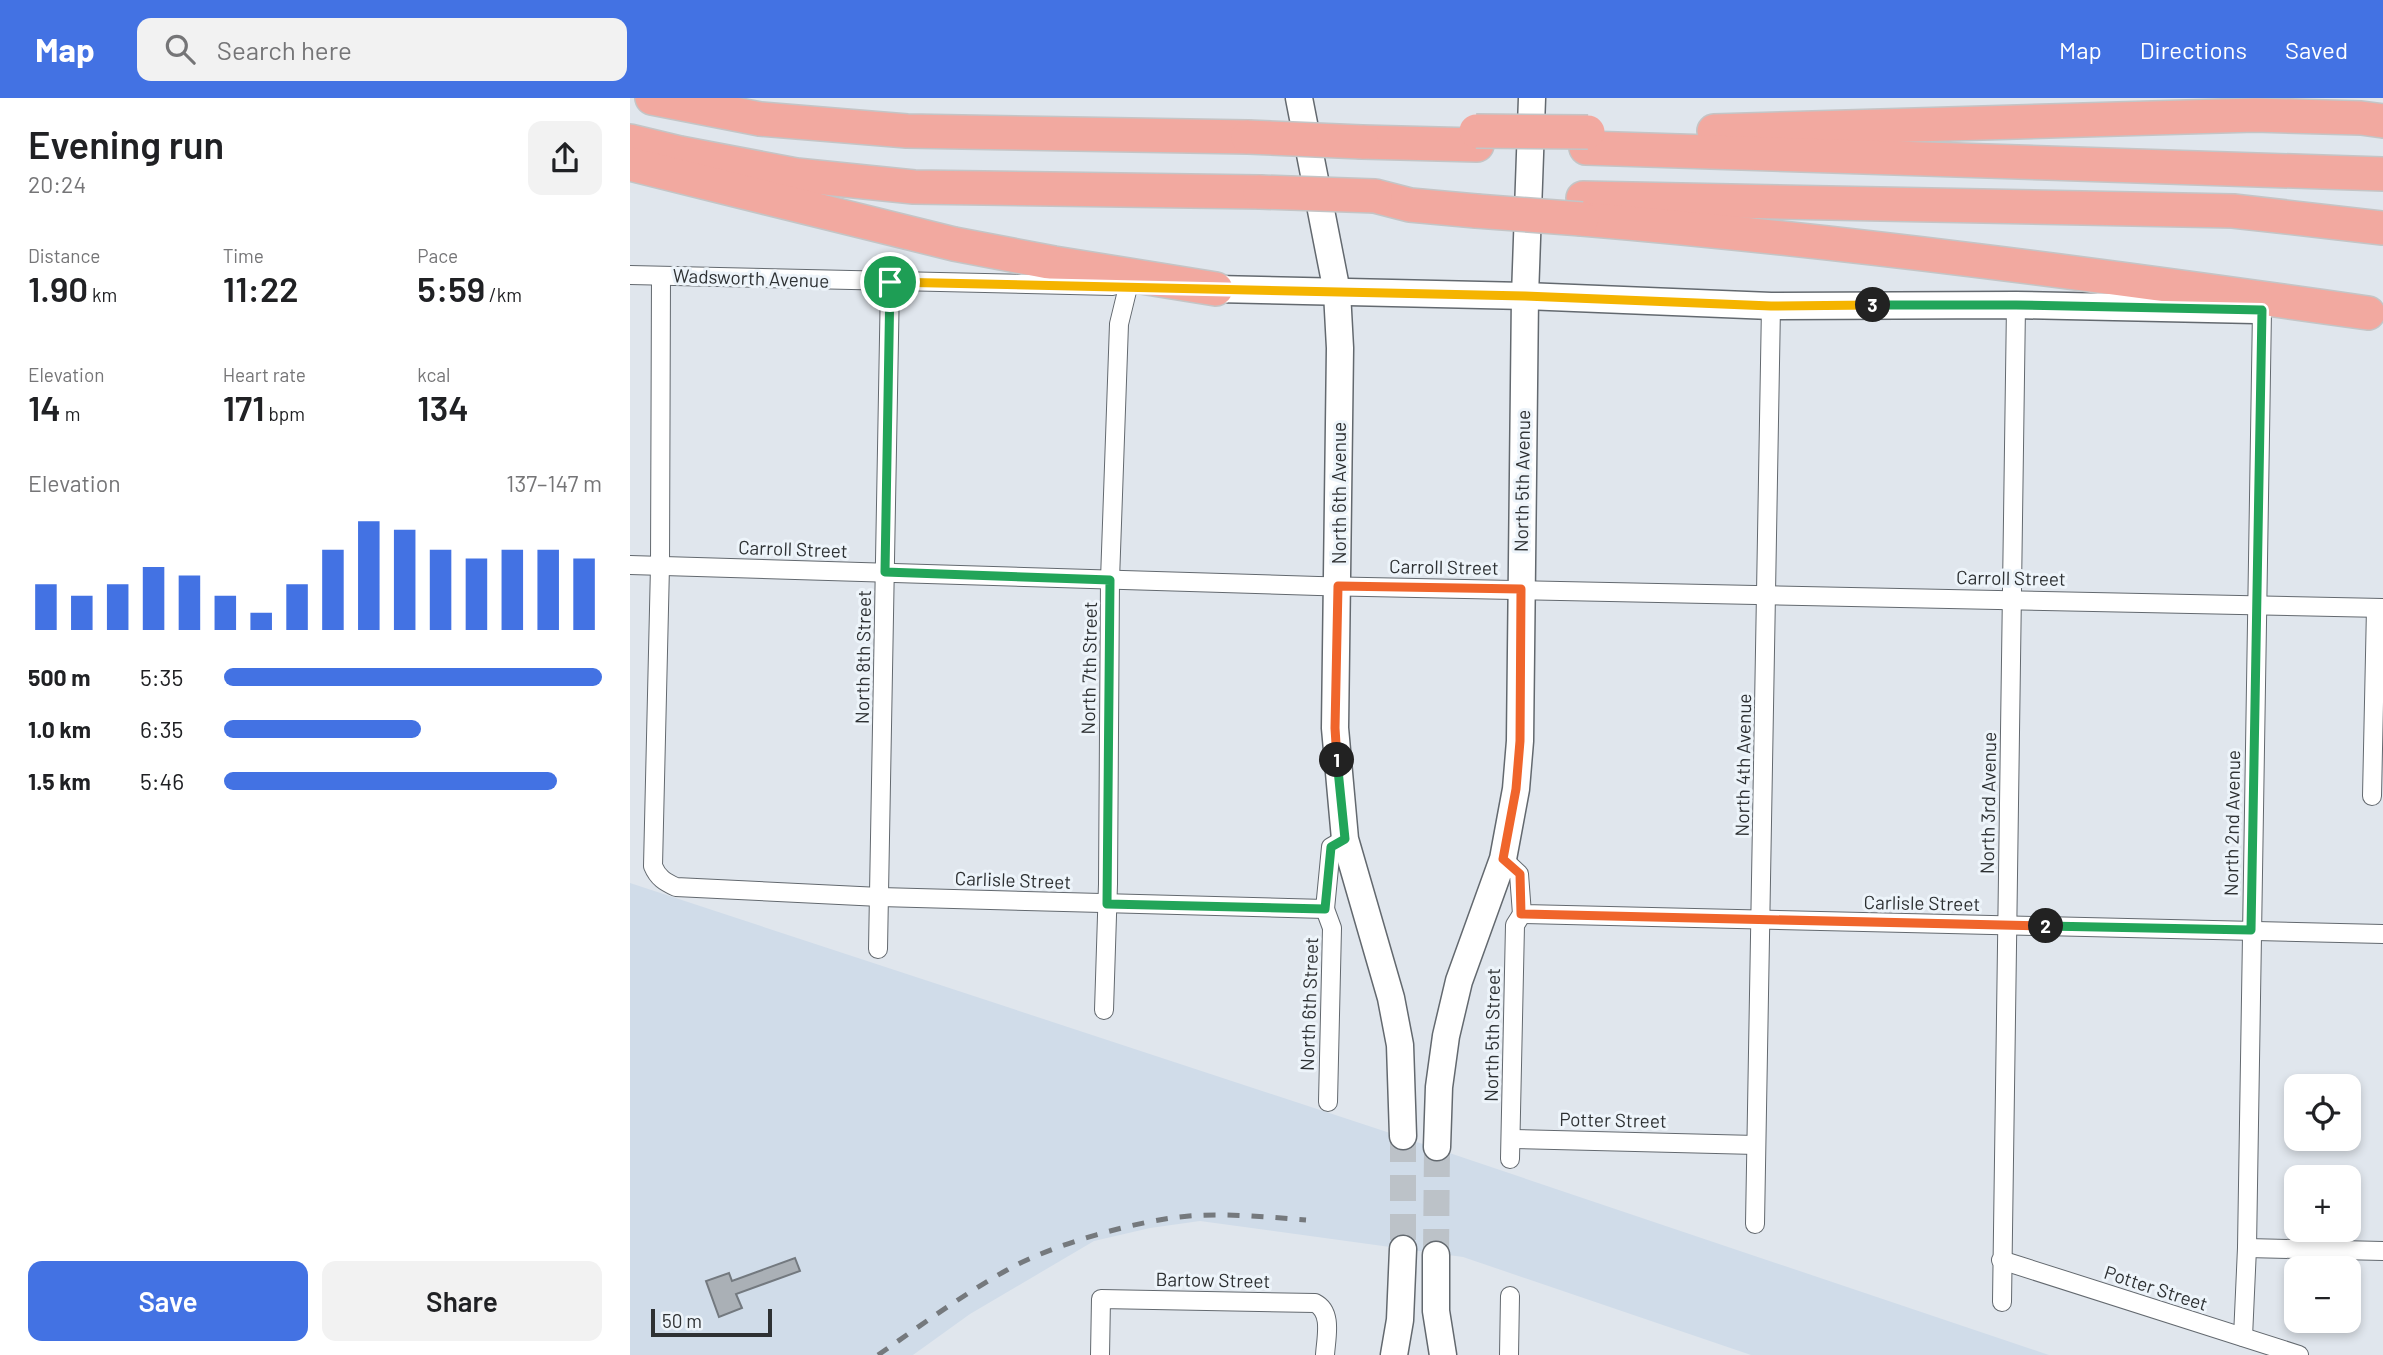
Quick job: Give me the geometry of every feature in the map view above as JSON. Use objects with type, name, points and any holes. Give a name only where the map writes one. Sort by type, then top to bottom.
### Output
[{"type":"highway","points":[[652,98],[760,119],[906,131],[1248,137],[1368,142],[1476,138],[1587,140],[2383,174]]},
{"type":"highway","points":[[1587,140],[1663,132],[2255,115],[2383,121]]},
{"type":"highway","points":[[630,141],[796,175],[914,187],[1260,192],[1375,196],[1410,205],[1476,204],[1583,209],[2233,211],[2383,228]]},
{"type":"highway","points":[[630,164],[954,244],[1216,289]]},
{"type":"highway","points":[[1583,209],[2376,313]]},
{"type":"street","name":"North 6th Avenue","points":[[1299,98],[1337,292],[1340,348],[1335,728],[1345,839],[1391,998],[1400,1045],[1403,1136]]},
{"type":"street","name":"North 5th Avenue","points":[[1437,1147],[1439,1087],[1446,1036],[1459,981],[1503,859],[1516,789],[1520,741],[1525,296],[1532,98]]},
{"type":"street","name":"Wadsworth Avenue","points":[[630,275],[1525,296],[1771,306],[2016,305],[2376,313]]},
{"type":"street","points":[[660,566],[661,276]]},
{"type":"street","name":"North 8th Street","points":[[878,950],[890,282]]},
{"type":"street","name":"North 7th Street","points":[[1104,1010],[1110,580],[1119,324],[1128,287]]},
{"type":"street","name":"North 3rd Avenue","points":[[2002,1302],[2016,305]]},
{"type":"street","name":"North 4th Avenue","points":[[1755,1224],[1771,306]]},
{"type":"street","name":"North 2nd Avenue","points":[[2243,1337],[2247,1248],[2262,310]]},
{"type":"street","name":"Carroll Street","points":[[630,565],[1338,586],[2380,608]]},
{"type":"street","name":"Carlisle Street","points":[[660,566],[653,866],[657,876],[665,882],[676,887],[880,897],[1325,909]]},
{"type":"street","points":[[2372,796],[2380,608]]},
{"type":"street","points":[[1325,909],[1331,847],[1345,839]]},
{"type":"street","points":[[1503,859],[1520,874],[1521,914]]},
{"type":"street","name":"North 6th Street","points":[[1325,909],[1332,928],[1328,1102]]},
{"type":"street","name":"Carlisle Street","points":[[1521,914],[2383,934]]},
{"type":"street","name":"North 5th Street","points":[[1510,1159],[1515,925],[1521,914]]},
{"type":"street","name":"Potter Street","points":[[1511,1139],[1756,1145]]},
{"type":"street","points":[[2247,1248],[2383,1251]]},
{"type":"street","points":[[1394,1355],[1400,1320],[1403,1249]]},
{"type":"street","points":[[1436,1255],[1436,1311],[1443,1355]]},
{"type":"street","name":"Potter Street","points":[[2001,1260],[2298,1355]]},
{"type":"street","points":[[1509,1355],[1510,1296]]},
{"type":"street","name":"Bartow Street","points":[[1100,1355],[1101,1299],[1315,1303],[1323,1307],[1326,1315],[1325,1355]]},
{"type":"shaded area","points":[[630,883],[1387,1132],[2049,1355],[1751,1355],[1463,1257],[1200,1221],[1150,1228],[1094,1241],[970,1314],[913,1355],[630,1355]]},
{"type":"building","points":[[795,1258],[800,1271],[736,1294],[742,1308],[719,1317],[706,1281],[729,1273],[732,1281]]},
{"type":"tunnel","points":[[1403,1136],[1403,1249]]},
{"type":"tunnel","points":[[1436,1255],[1437,1147]]},
{"type":"railway","points":[[878,1355],[990,1280],[1025,1261],[1095,1235],[1189,1216],[1233,1215],[1306,1220]]},
{"type":"route","points":[[890,282],[1525,296],[1547,299],[1771,306],[2016,305],[2262,310],[2251,930],[1521,914],[1520,874],[1503,859],[1516,789],[1520,741],[1521,589],[1338,586],[1335,728],[1345,839],[1331,847],[1325,909],[1107,904],[1110,580],[885,572],[890,282]]}]
